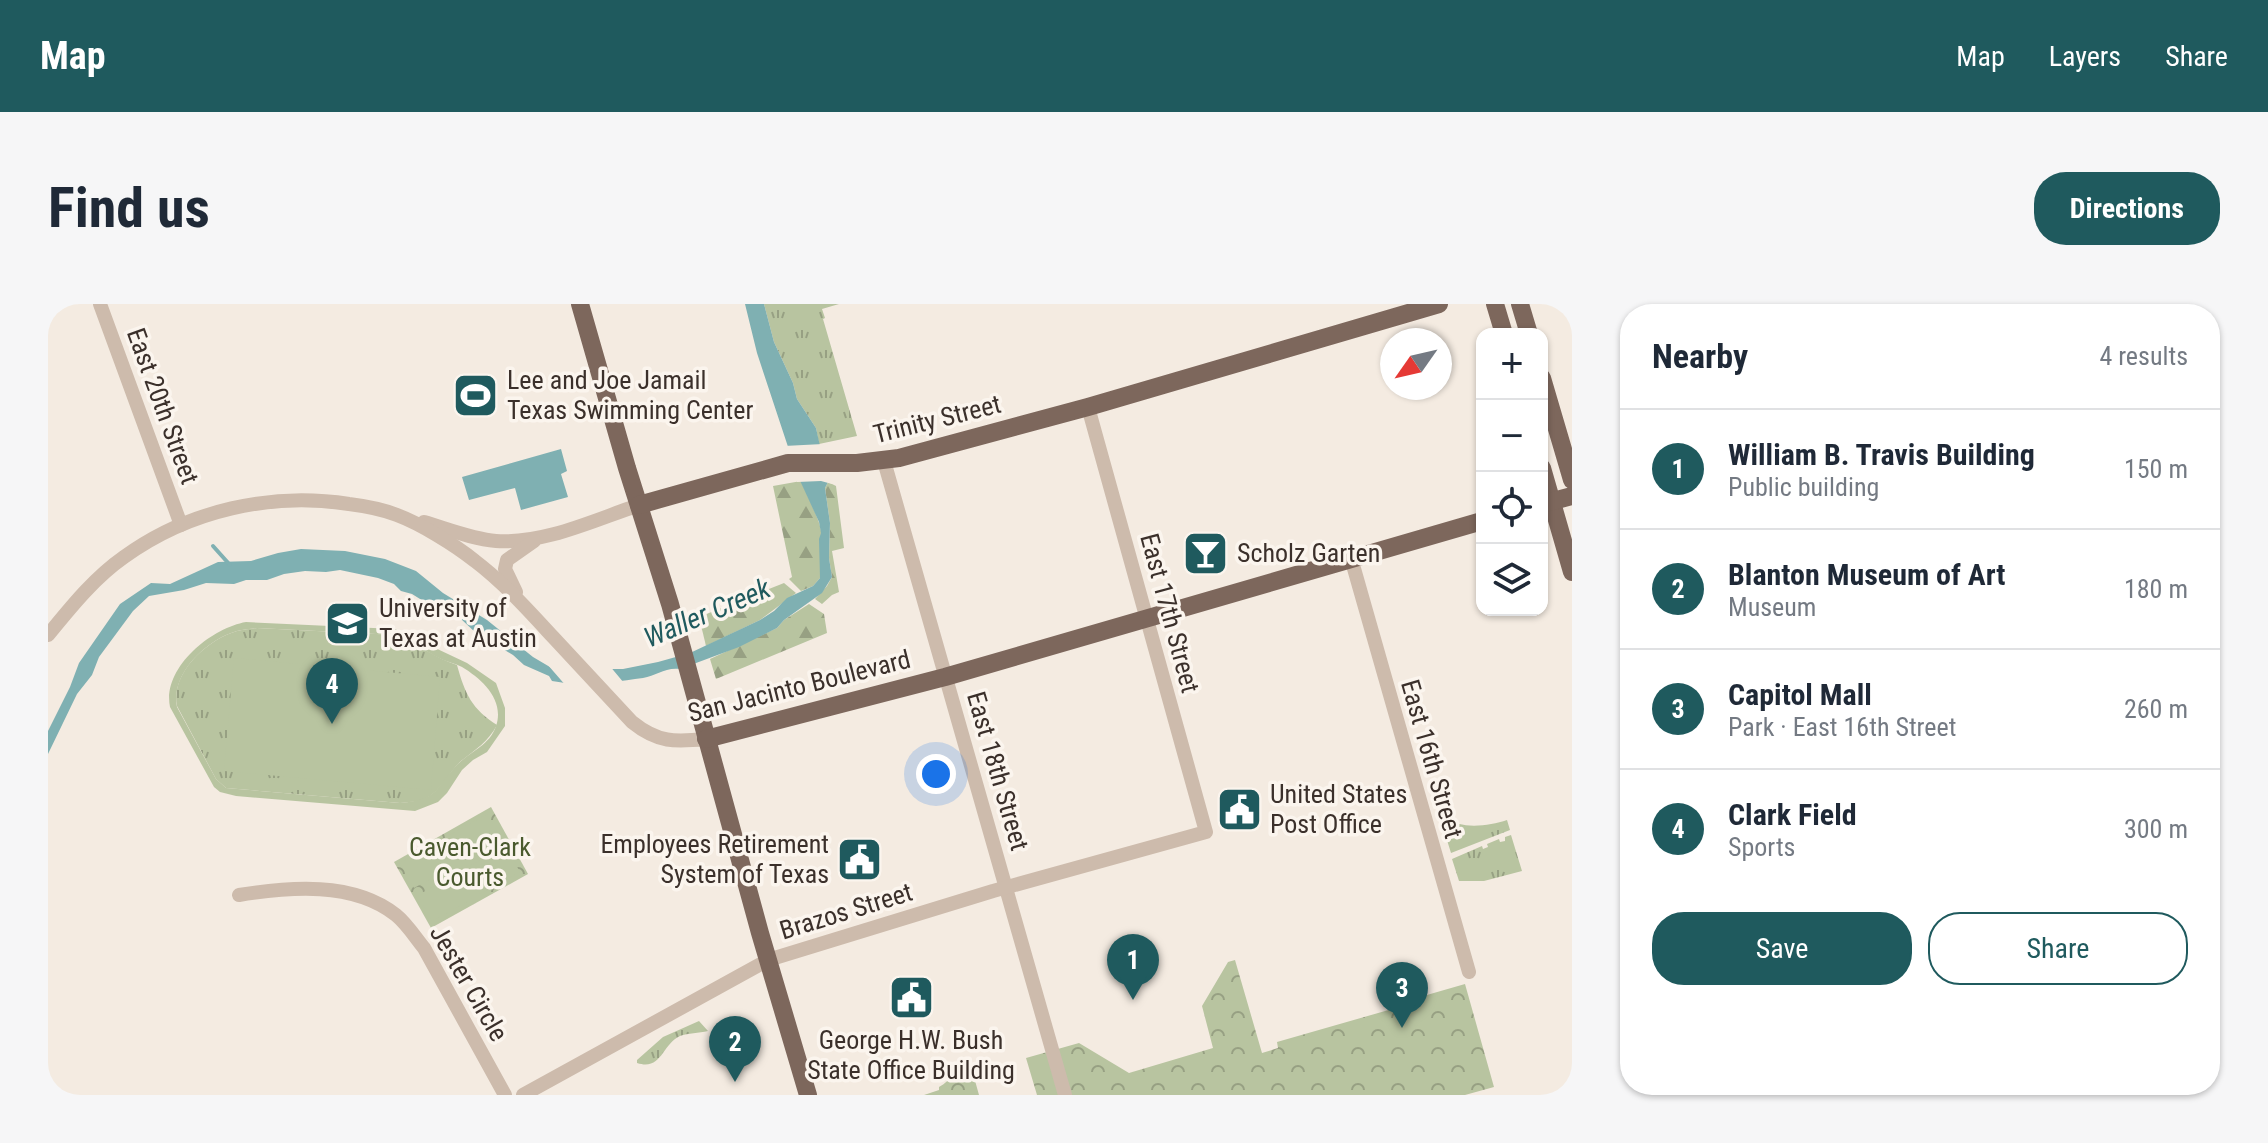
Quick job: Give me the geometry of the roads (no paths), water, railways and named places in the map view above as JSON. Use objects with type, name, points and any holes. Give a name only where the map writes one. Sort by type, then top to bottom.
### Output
[{"type":"main road","points":[[580,304],[670,604],[808,1095]]},
{"type":"main road","name":"Trinity Street","points":[[639,505],[797,462],[884,461],[1088,407],[1439,304]]},
{"type":"main road","points":[[1495,304],[1502,328]]},
{"type":"main road","points":[[1520,304],[1527,328]]},
{"type":"main road","points":[[1548,398],[1572,480]]},
{"type":"main road","points":[[1548,503],[1572,496]]},
{"type":"main road","points":[[1548,506],[1572,572]]},
{"type":"main road","name":"San Jacinto Boulevard","points":[[706,739],[945,677],[1476,523]]},
{"type":"street","name":"East 20th Street","points":[[100,304],[181,525]]},
{"type":"street","name":"East 17th Street","points":[[1088,407],[1206,832]]},
{"type":"street","name":"East 18th Street","points":[[884,461],[1065,1095]]},
{"type":"street","name":"San Jacinto Boulevard","points":[[48,635],[82,594],[108,570],[141,546],[181,525],[217,512],[274,500],[329,501],[366,506],[397,515],[464,553],[501,583],[646,734],[674,742],[706,739]]},
{"type":"street","name":"Trinity Street","points":[[397,515],[469,536],[493,541],[518,541],[541,537],[639,505]]},
{"type":"street","points":[[525,607],[509,580],[505,569],[507,560],[541,537]]},
{"type":"street","name":"East 16th Street","points":[[1351,558],[1469,972]]},
{"type":"street","name":"Brazos Street","points":[[523,1095],[768,960],[1007,887],[1206,832]]},
{"type":"street","name":"Jester Circle","points":[[239,895],[280,890],[328,890],[362,897],[396,916],[424,948],[505,1095]]},
{"type":"water","points":[[745,304],[764,304],[774,342],[797,399],[816,428],[828,482],[825,488],[832,577],[822,593],[777,628],[739,647],[680,669],[635,679],[571,684],[552,681],[549,676],[524,665],[476,633],[461,619],[441,612],[378,578],[340,570],[305,571],[234,584],[206,583],[149,596],[133,611],[99,657],[92,675],[77,694],[48,754],[48,731],[79,663],[120,604],[151,583],[170,584],[218,562],[251,561],[301,549],[345,551],[385,559],[416,571],[443,593],[487,620],[533,657],[555,670],[576,677],[690,653],[760,620],[787,598],[813,586],[820,578],[819,522],[797,474],[757,353]]},
{"type":"water","points":[[561,449],[567,471],[561,474],[568,497],[521,510],[515,488],[469,500],[462,477]]},
{"type":"waterway","points":[[213,546],[230,565]]},
{"type":"place","name":"Lee and Joe Jamail Texas Swimming Center","points":[[476,395]]},
{"type":"place","name":"Scholz Garten","points":[[1206,553]]},
{"type":"place","name":"University of Texas at Austin","points":[[348,623]]},
{"type":"place","name":"Clark Field","points":[[332,724]]},
{"type":"place","name":"United States Post Office","points":[[1239,809]]},
{"type":"place","name":"Employees Retirement System of Texas","points":[[860,859]]},
{"type":"place","name":"George H.W. Bush State Office Building","points":[[911,997]]},
{"type":"place","name":"William B. Travis Building","points":[[1133,1000]]},
{"type":"place","name":"Capitol Mall","points":[[1402,1028]]},
{"type":"place","name":"Blanton Museum of Art","points":[[735,1082]]},
{"type":"water label","name":"Waller Creek","points":[[707,613]]},
{"type":"park label","name":"Caven-Clark Courts","points":[[470,862]]}]
